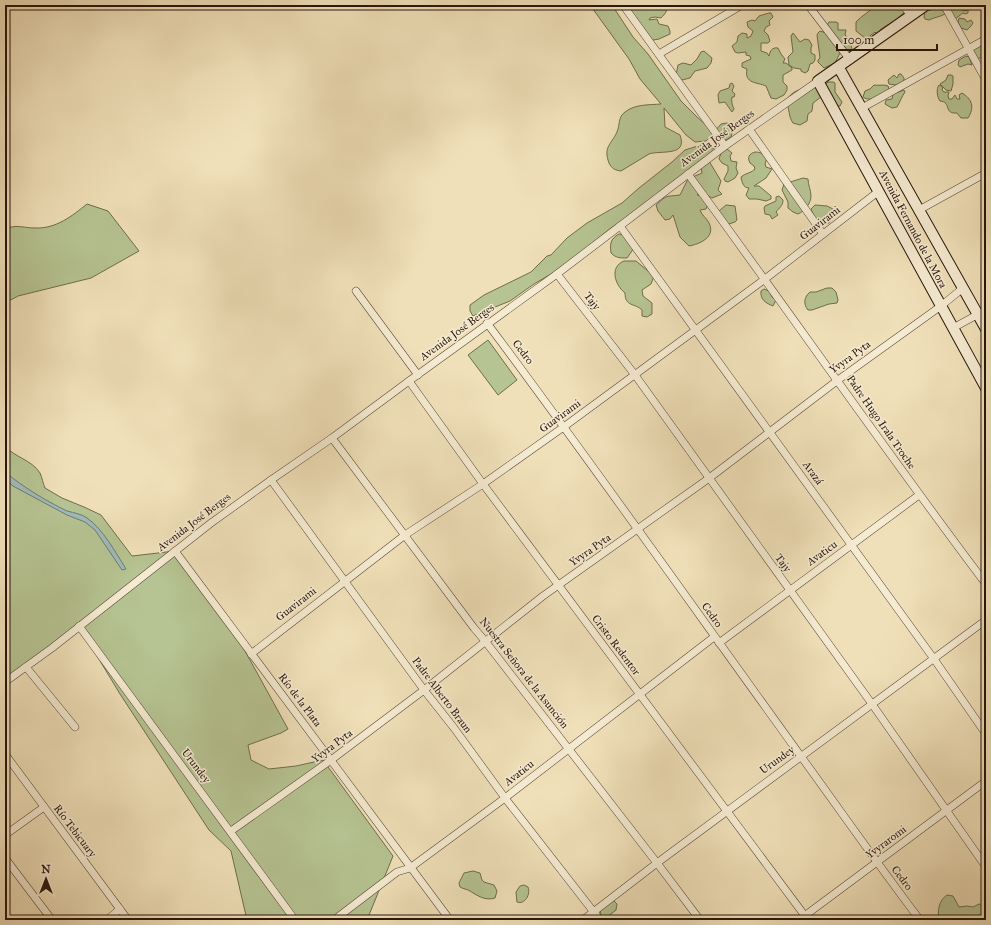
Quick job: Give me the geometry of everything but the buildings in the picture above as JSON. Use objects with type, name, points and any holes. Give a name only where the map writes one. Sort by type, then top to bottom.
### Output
[{"type":"main road","name":"Avenida José Berges","points":[[818,81],[839,68],[926,5]]},
{"type":"main road","name":"Avenida Fernando de la Mora","points":[[839,68],[963,288],[982,312],[986,329]]},
{"type":"main road","name":"Avenida Fernando de la Mora","points":[[818,81],[986,388]]},
{"type":"street","points":[[623,5],[725,146]]},
{"type":"street","points":[[659,54],[742,5]]},
{"type":"street","points":[[808,5],[850,60]]},
{"type":"street","points":[[903,5],[911,16]]},
{"type":"street","points":[[944,5],[986,80]]},
{"type":"street","points":[[862,108],[986,39]]},
{"type":"street","name":"Avenida José Berges","points":[[5,682],[175,551],[271,480],[332,438],[557,274],[725,146],[818,81]]},
{"type":"street","points":[[749,129],[823,234]]},
{"type":"street","points":[[919,210],[986,173]]},
{"type":"street","name":"Padre Hugo Irala Troche","points":[[688,174],[838,380],[919,495],[986,584]]},
{"type":"street","name":"Guavirami","points":[[251,654],[405,535],[482,484],[565,426],[765,279],[879,191]]},
{"type":"street","name":"Arazá","points":[[620,226],[934,659],[986,734]]},
{"type":"street","name":"Tajy","points":[[557,274],[634,375],[790,590],[986,867]]},
{"type":"street","name":"Yvyra Pyta","points":[[231,831],[331,760],[558,586],[708,479],[838,380],[941,306],[963,288]]},
{"type":"street","points":[[356,291],[418,375]]},
{"type":"street","points":[[953,328],[982,312]]},
{"type":"street","name":"Cedro","points":[[488,324],[565,426],[714,637],[877,863],[920,920]]},
{"type":"street","name":"Cristo Redentor","points":[[409,381],[482,484],[728,811],[804,919]]},
{"type":"street","name":"Nuestra Señora de la Asunción","points":[[332,438],[471,624],[657,862],[700,920]]},
{"type":"street","name":"Padre Alberto Braun","points":[[271,480],[424,690],[505,798],[600,920]]},
{"type":"street","name":"Avaticu","points":[[719,643],[919,495]]},
{"type":"street","name":"Río de la Plata","points":[[175,551],[450,920]]},
{"type":"street","name":"Urundey","points":[[583,920],[657,862],[986,620]]},
{"type":"street","name":"Urundey","points":[[79,626],[295,920]]},
{"type":"street","name":"Avaticu","points":[[334,920],[397,872],[410,868],[505,798],[714,637]]},
{"type":"street","points":[[26,667],[75,727]]},
{"type":"street","name":"Río Tebicuary","points":[[5,754],[128,920]]},
{"type":"street","name":"Yvyraromi","points":[[804,919],[986,781]]},
{"type":"street","points":[[5,835],[44,807]]},
{"type":"street","points":[[5,858],[52,920]]},
{"type":"street","points":[[107,920],[120,909]]},
{"type":"green space","points":[[590,5],[612,5],[633,37],[648,54],[681,101],[714,132],[721,124],[727,123],[730,125],[732,133],[731,137],[726,140],[720,140],[714,133],[706,141],[695,142],[686,135],[664,108],[665,127],[680,135],[680,147],[677,150],[649,154],[621,171],[615,170],[607,158],[607,150],[617,132],[620,119],[623,114],[629,109],[638,106],[661,104],[640,79],[629,59]]},
{"type":"green space","points":[[623,5],[666,5],[667,7],[665,14],[661,18],[655,17],[650,18],[649,20],[657,19],[659,24],[668,26],[670,34],[659,39],[648,41],[638,24],[637,18]]},
{"type":"green space","points":[[875,5],[919,5],[909,8],[896,20],[881,29],[879,33],[877,34],[875,32],[865,38],[856,31],[856,22]]},
{"type":"green space","points":[[950,5],[961,5],[958,7],[963,11],[968,10],[968,13],[963,13],[955,19],[950,11]]},
{"type":"green space","points":[[937,6],[943,8],[945,14],[929,20],[925,19],[925,11],[931,10]]},
{"type":"green space","points":[[771,13],[773,17],[769,21],[770,25],[766,27],[764,31],[768,35],[770,41],[768,43],[761,43],[761,51],[767,53],[769,56],[770,52],[774,48],[778,48],[785,59],[783,63],[786,63],[792,68],[792,70],[783,75],[783,82],[787,86],[787,90],[784,95],[776,99],[771,98],[766,86],[749,80],[747,77],[747,69],[742,67],[742,63],[751,59],[750,56],[746,55],[746,52],[735,52],[732,46],[737,42],[738,36],[742,33],[747,34],[747,38],[751,36],[753,31],[748,27],[747,22],[752,20],[755,21],[759,16]]},
{"type":"green space","points":[[959,18],[965,19],[967,22],[971,20],[973,23],[967,30],[961,28],[958,22]]},
{"type":"green space","points":[[829,22],[838,23],[838,30],[846,30],[845,35],[853,42],[851,45],[852,49],[850,51],[847,50],[827,25]]},
{"type":"green space","points":[[820,31],[826,33],[841,51],[835,63],[824,68],[818,62],[820,58],[817,35]]},
{"type":"green space","points":[[793,33],[800,42],[805,39],[809,40],[812,45],[811,53],[815,55],[815,60],[810,64],[808,71],[805,73],[801,71],[801,69],[794,68],[789,65],[788,57],[793,52],[791,36]]},
{"type":"green space","points":[[984,46],[986,55],[976,59],[972,49]]},
{"type":"green space","points":[[704,51],[712,58],[711,63],[707,68],[695,71],[690,78],[682,80],[676,75],[678,65],[683,63],[691,65],[701,52]]},
{"type":"green space","points":[[966,56],[969,57],[972,65],[968,64],[960,67],[958,65],[959,60]]},
{"type":"green space","points":[[899,74],[901,74],[904,78],[904,81],[896,85],[889,84],[888,80],[894,75],[897,78]]},
{"type":"green space","points":[[948,75],[953,76],[951,91],[946,90],[940,84],[946,80]]},
{"type":"green space","points":[[828,82],[835,83],[835,92],[842,102],[840,106],[837,106],[825,85]]},
{"type":"green space","points":[[732,83],[734,86],[732,91],[735,94],[734,97],[732,97],[734,109],[732,112],[725,102],[719,103],[718,95],[720,91],[729,88],[730,84]]},
{"type":"green space","points":[[815,85],[821,97],[813,103],[812,111],[808,114],[807,121],[800,125],[793,123],[790,118],[786,102],[788,98],[798,90]]},
{"type":"green space","points":[[874,85],[886,85],[889,89],[873,99],[866,99],[863,97],[865,91]]},
{"type":"green space","points":[[939,85],[943,87],[942,90],[944,92],[949,92],[949,99],[952,99],[955,95],[957,99],[960,99],[959,95],[962,93],[968,98],[972,107],[968,118],[961,118],[957,113],[950,112],[946,103],[940,101],[937,93]]},
{"type":"green space","points":[[904,90],[905,92],[897,107],[892,108],[885,104],[886,100],[892,99],[893,94]]},
{"type":"green space","points":[[701,145],[716,149],[709,161],[721,181],[718,190],[722,194],[712,198],[701,192],[697,195],[702,196],[708,204],[706,209],[700,210],[711,228],[709,236],[702,242],[689,246],[680,237],[673,215],[670,219],[665,220],[658,211],[656,205],[667,197],[680,195],[688,179],[702,173],[701,168],[611,228],[563,267],[534,284],[510,301],[473,316],[470,311],[470,305],[484,295],[531,272],[547,256],[551,255],[567,238],[587,223],[622,203],[685,150]]},
{"type":"green space","points":[[727,149],[732,153],[730,156],[731,161],[737,162],[736,168],[738,173],[735,178],[728,182],[724,179],[728,171],[728,166],[722,163],[719,159],[722,150]]},
{"type":"green space","points":[[755,152],[759,152],[767,158],[765,164],[766,167],[772,169],[766,178],[754,186],[759,186],[771,196],[771,199],[766,201],[749,199],[746,195],[749,188],[744,186],[741,179],[741,177],[755,169],[750,163],[749,157]]},
{"type":"green space","points":[[803,178],[808,179],[811,199],[803,211],[798,214],[788,208],[788,202],[782,190],[784,184]]},
{"type":"green space","points":[[779,196],[783,200],[782,204],[776,212],[778,215],[772,219],[770,215],[765,214],[764,208],[765,206],[776,201],[776,197]]},
{"type":"green space","points":[[87,204],[108,211],[139,251],[91,278],[18,296],[5,303],[5,229],[16,226],[43,228],[57,224]]},
{"type":"green space","points":[[726,205],[735,206],[737,220],[726,225],[718,213]]},
{"type":"green space","points":[[815,205],[827,206],[833,209],[833,215],[829,223],[817,223],[811,209]]},
{"type":"green space","points":[[619,234],[624,235],[634,248],[627,258],[618,257],[611,253],[611,242]]},
{"type":"green space","points":[[624,261],[636,261],[654,276],[651,284],[642,290],[643,296],[652,303],[652,314],[647,317],[642,316],[642,310],[627,301],[625,293],[621,290],[616,281],[616,267]]},
{"type":"green space","points":[[827,288],[832,288],[836,292],[838,300],[837,303],[808,310],[806,308],[805,298],[808,294],[810,292],[816,292]]},
{"type":"green space","points":[[764,289],[769,291],[772,297],[776,300],[773,306],[761,297],[761,291]]},
{"type":"green space","points":[[488,340],[517,380],[498,395],[468,355]]},
{"type":"green space","points":[[5,446],[37,469],[41,475],[45,488],[62,498],[101,515],[132,556],[175,551],[234,631],[288,729],[248,745],[251,760],[269,769],[296,766],[323,760],[393,856],[367,920],[247,920],[231,851],[209,830],[120,694],[79,626],[5,678]]},
{"type":"green space","points":[[473,871],[480,873],[484,882],[494,885],[497,891],[495,898],[482,898],[469,890],[460,887],[459,883],[464,873]]},
{"type":"green space","points":[[524,885],[528,887],[529,893],[527,898],[520,903],[517,902],[516,892],[520,886]]},
{"type":"green space","points":[[947,895],[953,896],[959,907],[973,907],[979,904],[984,905],[986,907],[986,917],[982,920],[939,920],[939,906],[944,897]]},
{"type":"green space","points":[[613,900],[617,904],[616,910],[607,917],[601,915],[600,910]]},
{"type":"water","points":[[5,472],[43,498],[67,511],[87,518],[98,528],[109,542],[126,569],[122,570],[95,530],[85,522],[67,515],[13,486],[5,479]]}]
